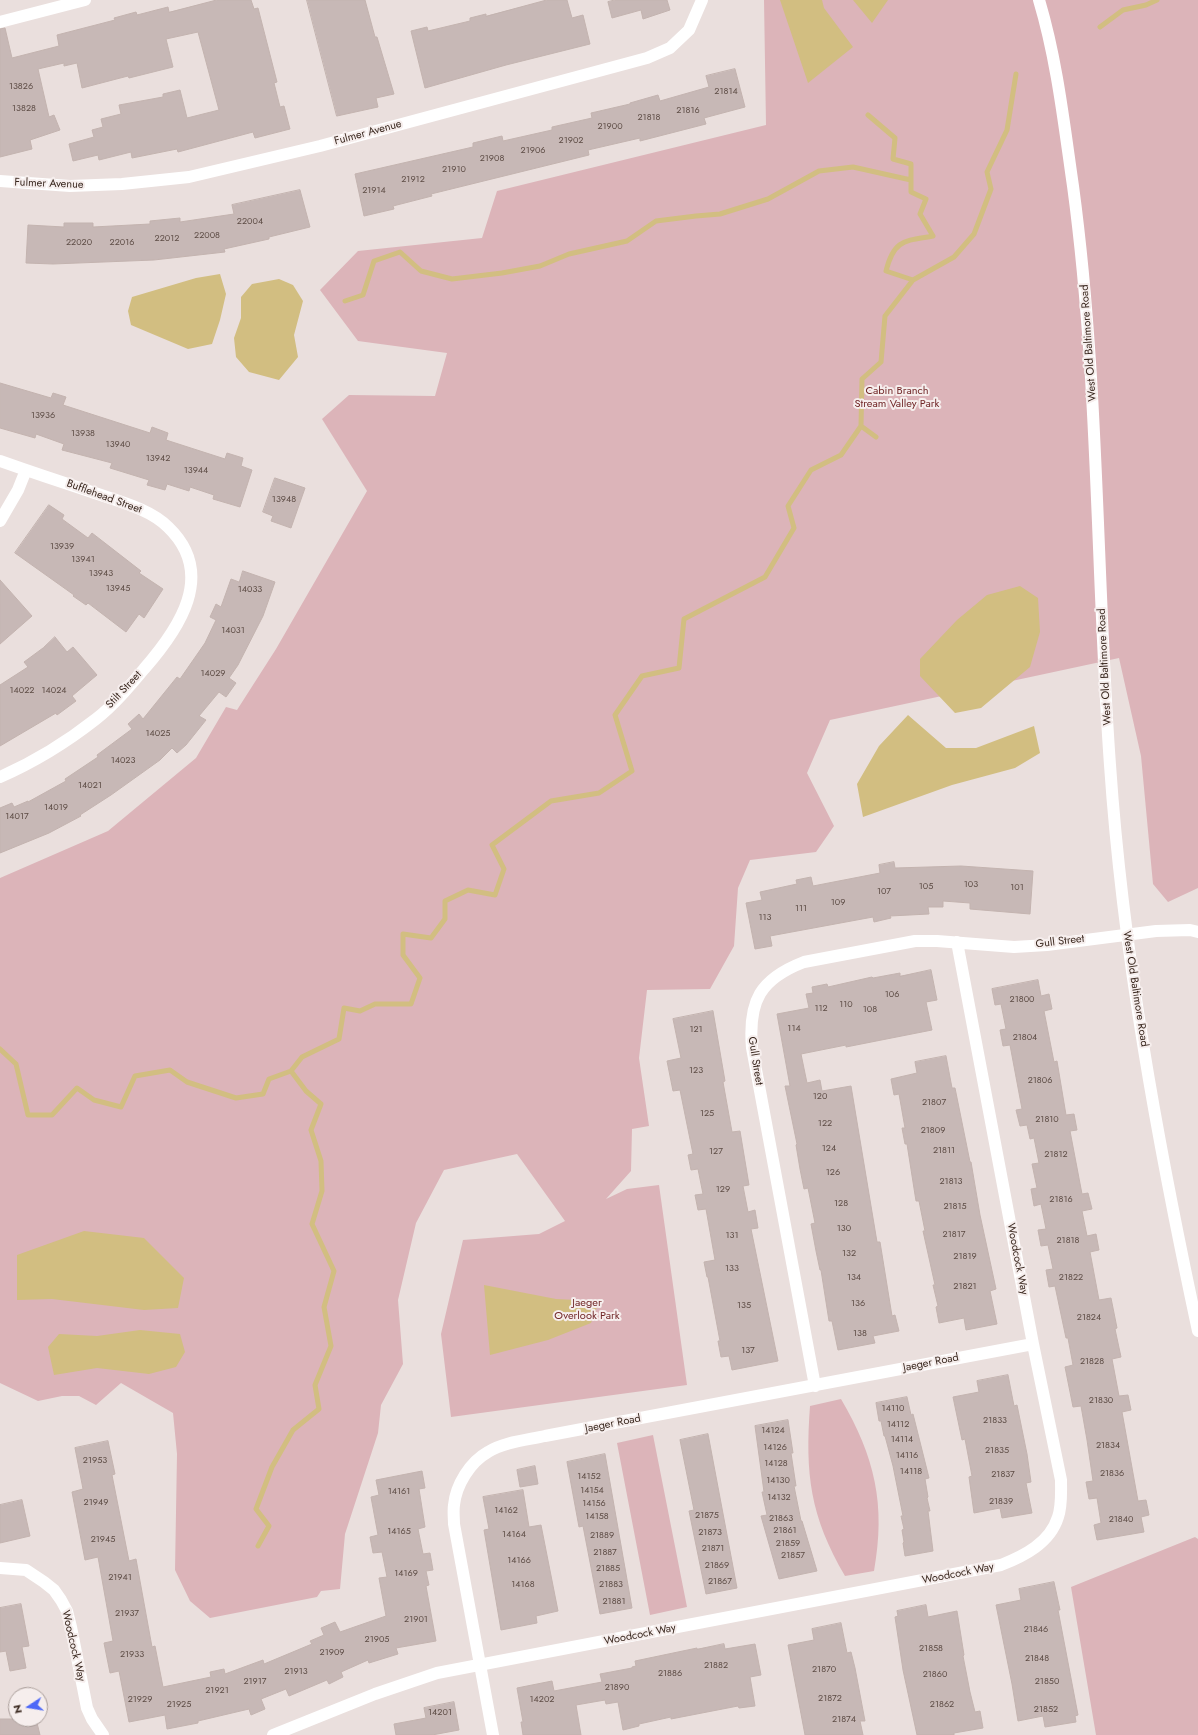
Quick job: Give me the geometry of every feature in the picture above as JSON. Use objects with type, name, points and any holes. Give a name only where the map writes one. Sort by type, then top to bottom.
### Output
[{"type":"street","points":[[0,22],[85,0]]},
{"type":"street","name":"Fulmer Avenue","points":[[0,181],[70,186],[122,184],[189,177],[320,146],[647,58],[670,48],[689,30],[702,0]]},
{"type":"street","name":"West Old Baltimore Road","points":[[1039,0],[1047,26],[1064,122],[1082,255],[1091,360],[1110,765],[1126,934],[1172,1210],[1198,1331]]},
{"type":"street","name":"Bufflehead Street","points":[[0,461],[141,509],[168,526],[184,548],[189,560]]},
{"type":"street","points":[[0,521],[18,490],[26,470]]},
{"type":"street","name":"Stilt Street","points":[[0,777],[69,739],[96,719],[124,693],[179,624],[191,590],[192,576],[189,560]]},
{"type":"street","name":"Gull Street","points":[[815,1386],[752,1048],[751,1032],[754,1004],[762,990],[774,978],[787,969],[804,962],[914,941],[957,942],[1014,947],[1047,945],[1126,934],[1176,930],[1190,930],[1198,932]]},
{"type":"street","name":"Woodcock Way","points":[[273,1735],[375,1694],[437,1673],[1001,1565],[1021,1558],[1037,1547],[1050,1533],[1058,1518],[1061,1499],[1061,1480],[1033,1344],[957,942]]},
{"type":"street","name":"Jaeger Road","points":[[493,1735],[454,1524],[453,1506],[456,1493],[475,1461],[488,1451],[503,1445],[1033,1344]]},
{"type":"street","name":"Woodcock Way","points":[[0,1568],[26,1570],[54,1590],[61,1600],[71,1627],[87,1708],[92,1719],[104,1735]]},
{"type":"green space","name":"Cabin Branch Stream Valley Park","points":[[764,0],[1198,0],[1198,888],[1168,902],[1153,884],[1141,756],[1119,658],[830,720],[807,773],[834,826],[816,852],[750,860],[738,888],[734,946],[710,989],[647,990],[639,1058],[649,1126],[632,1129],[631,1171],[606,1199],[627,1189],[659,1185],[687,1385],[451,1417],[441,1334],[463,1240],[539,1234],[565,1221],[517,1154],[444,1170],[416,1223],[398,1300],[403,1364],[381,1405],[378,1433],[345,1534],[340,1589],[321,1591],[317,1597],[210,1618],[190,1601],[175,1570],[177,1454],[173,1413],[121,1383],[96,1405],[79,1396],[62,1396],[38,1401],[0,1383],[0,878],[108,831],[196,758],[226,707],[237,710],[276,649],[367,491],[322,419],[349,395],[435,396],[447,353],[358,341],[320,290],[358,251],[482,238],[497,191],[766,125]]},
{"type":"green space","points":[[841,1399],[853,1420],[870,1462],[875,1482],[879,1524],[874,1571],[845,1576],[833,1554],[817,1514],[812,1494],[808,1453],[810,1406]]},
{"type":"green space","points":[[653,1435],[687,1607],[650,1615],[617,1443]]},
{"type":"green space","points":[[1195,1537],[1198,1539],[1198,1735],[1096,1735],[1071,1587]]},
{"type":"shaded area","points":[[780,0],[822,0],[824,8],[853,47],[808,83]]},
{"type":"shaded area","points":[[853,0],[888,0],[872,23]]},
{"type":"shaded area","points":[[220,274],[226,294],[220,320],[212,344],[188,349],[131,325],[128,311],[132,297],[196,278]]},
{"type":"shaded area","points":[[279,279],[293,285],[303,301],[294,335],[298,357],[279,380],[249,372],[236,357],[234,338],[241,318],[241,297],[252,284]]},
{"type":"shaded area","points":[[1020,586],[1038,598],[1040,632],[1030,667],[981,708],[955,713],[920,676],[920,659],[957,620],[987,595]]},
{"type":"shaded area","points":[[908,715],[946,748],[976,748],[1034,726],[1040,753],[1015,768],[952,785],[863,817],[857,784],[879,746]]},
{"type":"shaded area","points":[[84,1231],[144,1238],[184,1278],[178,1308],[144,1310],[52,1299],[17,1300],[17,1255]]},
{"type":"shaded area","points":[[484,1285],[556,1299],[599,1301],[591,1323],[548,1340],[490,1355]]},
{"type":"shaded area","points":[[140,1330],[180,1334],[185,1352],[176,1367],[149,1374],[97,1368],[54,1375],[48,1347],[59,1334],[97,1336]]},
{"type":"building","points":[[217,0],[251,0],[254,9],[258,8],[277,82],[274,83],[280,107],[284,106],[290,129],[255,138],[253,132],[178,152],[177,149],[132,158],[131,152],[99,160],[98,155],[73,161],[69,144],[94,137],[92,130],[103,127],[101,119],[121,114],[119,105],[163,97],[163,94],[180,90],[187,118],[219,110],[198,32],[166,39],[173,67],[129,78],[128,76],[82,88],[77,63],[64,66],[64,63],[38,69],[49,117],[54,115],[60,130],[30,140],[32,149],[0,157],[0,29],[5,28],[12,58],[59,46],[57,35],[115,20],[114,18],[136,12],[137,15],[168,7],[169,12]]},
{"type":"building","points":[[307,0],[365,0],[375,37],[377,37],[394,94],[376,98],[378,107],[337,116]]},
{"type":"building","points":[[547,0],[567,0],[572,18],[583,15],[590,44],[506,65],[425,88],[411,31],[427,27],[428,31],[470,21],[470,18],[486,14],[486,16]]},
{"type":"building","points":[[615,0],[667,0],[670,10],[643,19],[641,10],[612,18],[608,2]]},
{"type":"building","points":[[735,69],[745,107],[704,118],[706,124],[640,141],[640,138],[588,150],[589,155],[431,194],[432,196],[393,206],[394,209],[364,216],[355,174],[473,147],[473,143],[502,136],[503,141],[552,130],[552,127],[592,118],[591,113],[630,104],[658,95],[660,101],[709,87],[706,76]]},
{"type":"building","points":[[300,190],[310,227],[269,237],[269,239],[224,249],[225,252],[154,260],[53,264],[26,263],[28,225],[64,227],[64,223],[93,223],[93,227],[150,224],[150,221],[180,218],[180,222],[234,214],[232,205]]},
{"type":"building","points":[[0,383],[51,398],[53,393],[66,397],[63,405],[150,433],[152,427],[168,433],[166,440],[225,459],[227,453],[243,458],[241,466],[252,470],[240,507],[213,499],[214,495],[190,487],[189,491],[167,484],[165,490],[147,485],[149,480],[110,468],[112,463],[62,450],[64,444],[36,434],[35,438],[0,428]]},
{"type":"building","points":[[275,478],[305,488],[291,528],[271,521],[273,516],[263,512]]},
{"type":"building","points":[[49,505],[64,515],[62,519],[88,538],[92,533],[141,571],[139,573],[163,589],[144,618],[139,614],[126,632],[88,603],[86,605],[15,553]]},
{"type":"building","points":[[243,571],[275,582],[263,616],[238,665],[229,678],[236,683],[226,697],[219,692],[199,716],[206,720],[186,745],[177,753],[172,748],[160,760],[80,815],[81,816],[49,833],[0,853],[0,808],[12,803],[14,807],[28,802],[66,781],[65,779],[98,757],[97,755],[132,729],[128,724],[139,714],[143,719],[177,677],[180,679],[205,643],[216,620],[210,617],[216,604],[221,607],[231,579],[239,582]]},
{"type":"building","points":[[0,580],[32,616],[0,644]]},
{"type":"building","points":[[55,637],[67,652],[73,647],[97,675],[72,696],[76,701],[57,715],[56,713],[0,746],[0,685],[28,667],[24,662]]},
{"type":"building","points":[[894,862],[895,868],[961,866],[1033,871],[1030,914],[970,909],[970,903],[943,901],[943,907],[928,907],[929,914],[890,916],[891,918],[874,922],[873,917],[770,936],[772,946],[755,949],[746,903],[762,900],[760,892],[797,884],[796,880],[811,877],[813,886],[880,873],[879,865]]},
{"type":"building","points":[[931,970],[937,1000],[926,1002],[932,1030],[846,1047],[846,1045],[801,1054],[807,1083],[820,1080],[822,1091],[851,1086],[877,1242],[880,1242],[892,1316],[895,1315],[899,1331],[873,1336],[875,1343],[838,1350],[832,1321],[829,1321],[821,1270],[811,1224],[815,1223],[808,1188],[804,1189],[800,1169],[797,1144],[785,1086],[790,1086],[777,1014],[809,1008],[806,994],[813,993],[812,987],[827,984],[828,987],[872,977],[900,973],[900,976]]},
{"type":"building","points":[[1038,980],[1041,996],[1049,994],[1052,1009],[1044,1011],[1054,1062],[1057,1061],[1066,1115],[1074,1114],[1077,1130],[1070,1131],[1082,1194],[1088,1193],[1092,1209],[1082,1211],[1087,1236],[1096,1234],[1099,1250],[1090,1252],[1099,1300],[1111,1298],[1117,1328],[1115,1329],[1121,1357],[1112,1359],[1119,1396],[1128,1395],[1131,1410],[1122,1412],[1138,1501],[1146,1500],[1149,1515],[1141,1517],[1144,1532],[1097,1540],[1094,1525],[1101,1523],[1097,1498],[1089,1499],[1086,1482],[1093,1481],[1081,1406],[1073,1407],[1065,1367],[1073,1365],[1068,1338],[1066,1338],[1055,1286],[1049,1287],[1046,1270],[1053,1269],[1048,1245],[1041,1246],[1038,1230],[1046,1229],[1041,1204],[1034,1206],[1031,1189],[1037,1188],[1032,1164],[1039,1163],[1034,1138],[1030,1139],[1027,1125],[1020,1126],[1016,1110],[1022,1109],[1010,1045],[1003,1046],[1000,1030],[1006,1029],[1001,1004],[995,1005],[992,989]]},
{"type":"building","points":[[713,1011],[732,1132],[740,1131],[749,1185],[743,1186],[748,1212],[755,1210],[758,1228],[751,1229],[778,1361],[732,1370],[729,1356],[721,1357],[718,1341],[720,1341],[704,1262],[715,1260],[706,1209],[698,1210],[695,1195],[703,1194],[698,1169],[691,1170],[688,1155],[693,1154],[680,1090],[673,1091],[667,1061],[681,1058],[673,1019]]},
{"type":"building","points":[[946,1056],[952,1088],[955,1088],[971,1162],[980,1215],[996,1289],[990,1291],[997,1324],[966,1330],[964,1318],[939,1323],[936,1307],[938,1306],[933,1285],[935,1285],[923,1231],[925,1231],[919,1201],[916,1201],[907,1144],[905,1144],[902,1128],[905,1128],[899,1094],[894,1095],[891,1079],[917,1073],[915,1062]]},
{"type":"building","points":[[1008,1375],[1014,1406],[1017,1405],[1027,1454],[1031,1482],[1026,1483],[1032,1513],[1002,1518],[1000,1508],[974,1513],[969,1477],[972,1476],[965,1439],[962,1440],[953,1397],[979,1392],[977,1381]]},
{"type":"building","points":[[907,1397],[911,1415],[913,1414],[929,1478],[925,1479],[930,1511],[928,1511],[933,1551],[905,1556],[902,1530],[904,1529],[901,1516],[903,1516],[893,1466],[881,1421],[879,1421],[876,1403]]},
{"type":"building","points":[[788,1420],[796,1486],[794,1486],[801,1521],[817,1571],[779,1579],[761,1516],[767,1515],[762,1492],[764,1492],[755,1426]]},
{"type":"building","points":[[708,1434],[737,1588],[706,1594],[689,1511],[694,1510],[680,1440]]},
{"type":"building","points":[[108,1441],[115,1474],[112,1475],[129,1561],[136,1559],[152,1647],[155,1646],[163,1687],[211,1677],[210,1672],[224,1669],[225,1674],[263,1660],[264,1664],[312,1644],[310,1641],[324,1635],[321,1628],[335,1622],[340,1632],[386,1616],[379,1578],[387,1577],[382,1552],[373,1553],[370,1537],[378,1535],[371,1497],[379,1495],[376,1480],[422,1471],[425,1488],[419,1489],[425,1527],[418,1529],[423,1554],[430,1553],[433,1570],[426,1571],[429,1585],[426,1586],[436,1641],[396,1648],[398,1654],[369,1663],[368,1660],[341,1672],[343,1677],[329,1684],[327,1680],[289,1696],[286,1689],[261,1699],[265,1709],[251,1715],[249,1709],[198,1721],[198,1723],[167,1729],[165,1715],[129,1722],[119,1671],[110,1673],[104,1643],[113,1641],[98,1557],[85,1560],[72,1492],[83,1489],[75,1448]]},
{"type":"building","points":[[605,1454],[632,1608],[600,1614],[583,1526],[579,1527],[567,1462]]},
{"type":"building","points":[[535,1466],[538,1484],[520,1487],[517,1470]]},
{"type":"building","points":[[523,1490],[529,1527],[541,1525],[558,1611],[536,1616],[537,1623],[501,1630],[484,1530],[489,1529],[483,1497]]},
{"type":"building","points":[[22,1500],[30,1536],[0,1543],[0,1505]]},
{"type":"building","points":[[1054,1582],[1078,1715],[1075,1716],[1076,1722],[1045,1727],[1043,1716],[1018,1721],[996,1605],[1021,1600],[1019,1589]]},
{"type":"building","points":[[21,1604],[29,1646],[22,1647],[26,1668],[10,1671],[6,1651],[0,1652],[0,1608]]},
{"type":"building","points":[[926,1605],[928,1617],[957,1611],[963,1656],[970,1692],[975,1712],[980,1711],[983,1728],[954,1733],[954,1735],[917,1735],[903,1670],[895,1617],[898,1616],[897,1611]]},
{"type":"building","points":[[841,1623],[847,1653],[851,1652],[855,1668],[865,1721],[860,1721],[863,1735],[805,1735],[788,1645],[814,1640],[812,1629]]},
{"type":"building","points":[[724,1644],[725,1649],[755,1644],[761,1675],[750,1677],[755,1706],[739,1708],[738,1706],[671,1719],[671,1717],[639,1724],[639,1726],[623,1730],[618,1702],[606,1704],[605,1700],[576,1705],[581,1735],[523,1735],[521,1722],[523,1722],[517,1688],[552,1681],[554,1691],[602,1682],[600,1674],[632,1668],[636,1666],[635,1661]]},
{"type":"building","points":[[454,1702],[459,1730],[432,1735],[396,1735],[394,1724],[426,1718],[424,1708]]},
{"type":"building","points":[[0,1719],[8,1719],[8,1727],[38,1727],[40,1735],[0,1735]]},
{"type":"waterway","points":[[1100,27],[1123,10],[1146,5],[1157,0]]},
{"type":"waterway","points":[[258,1546],[269,1526],[256,1509],[272,1467],[293,1430],[319,1409],[315,1385],[331,1346],[324,1307],[334,1271],[312,1224],[322,1191],[321,1161],[311,1130],[321,1104],[306,1091],[291,1071],[302,1057],[339,1039],[344,1008],[360,1011],[375,1004],[411,1004],[420,978],[403,955],[403,934],[431,938],[445,919],[445,901],[468,890],[495,895],[504,869],[492,845],[551,801],[599,793],[632,771],[615,715],[642,676],[679,668],[684,619],[765,577],[794,528],[788,506],[811,470],[841,455],[861,426],[862,379],[881,362],[885,316],[913,280],[954,257],[974,234],[991,189],[987,172],[1007,130],[1016,74]]},
{"type":"waterway","points":[[868,115],[895,138],[893,159],[911,164],[911,192],[926,199],[920,214],[933,236],[902,243],[893,253],[886,271],[913,280]]},
{"type":"waterway","points":[[345,301],[363,295],[374,261],[400,252],[421,271],[452,279],[502,273],[540,266],[569,254],[627,241],[656,221],[720,214],[768,199],[819,171],[853,167],[911,180]]},
{"type":"waterway","points":[[861,426],[876,437]]},
{"type":"waterway","points":[[0,1049],[16,1064],[28,1115],[52,1115],[77,1088],[94,1100],[121,1107],[135,1076],[170,1070],[187,1082],[236,1098],[263,1094],[269,1079],[291,1071]]},
{"type":"park label","name":"Jaeger Overlook Park","points":[[587,1309]]}]
